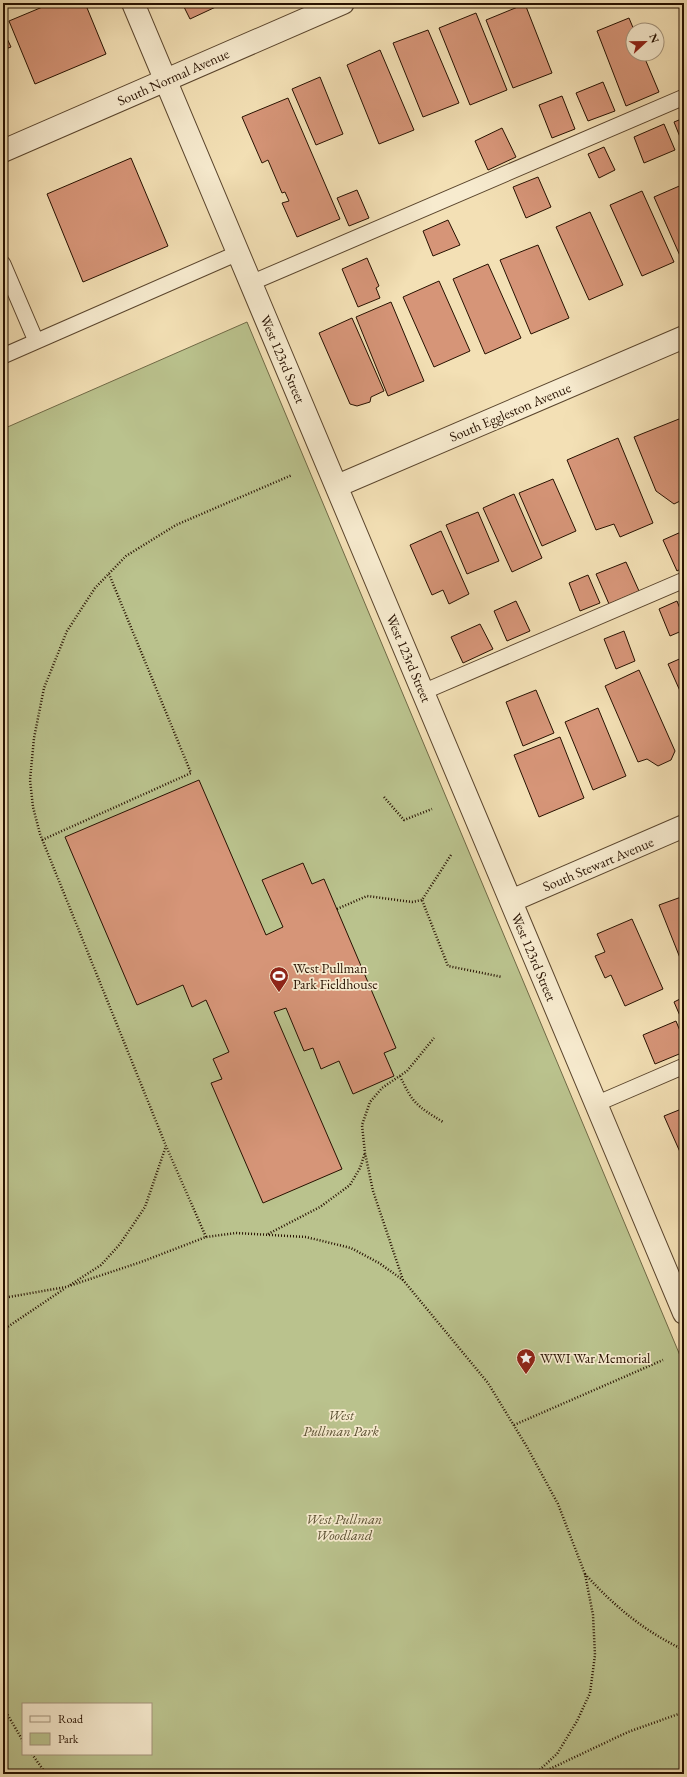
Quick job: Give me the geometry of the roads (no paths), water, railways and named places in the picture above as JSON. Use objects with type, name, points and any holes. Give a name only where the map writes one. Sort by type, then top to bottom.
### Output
[{"type":"street","name":"West 123rd Street","points":[[133,3],[683,1309]]},
{"type":"street","name":"South Normal Avenue","points":[[3,151],[343,3]]},
{"type":"street","name":"South Eggleston Avenue","points":[[336,486],[684,337]]},
{"type":"street","name":"South Stewart Avenue","points":[[511,901],[684,826]]},
{"type":"lane","points":[[251,283],[684,96]]},
{"type":"lane","points":[[3,356],[238,253]]},
{"type":"lane","points":[[3,264],[36,342]]},
{"type":"lane","points":[[423,692],[684,580]]},
{"type":"lane","points":[[596,1104],[684,1066]]},
{"type":"place","name":"West Pullman Park Fieldhouse","points":[[279,993]]},
{"type":"place","name":"WWI War Memorial","points":[[526,1375]]},
{"type":"park label","name":"West Pullman Park","points":[[341,1424]]},
{"type":"park label","name":"West Pullman Woodland","points":[[344,1528]]}]
